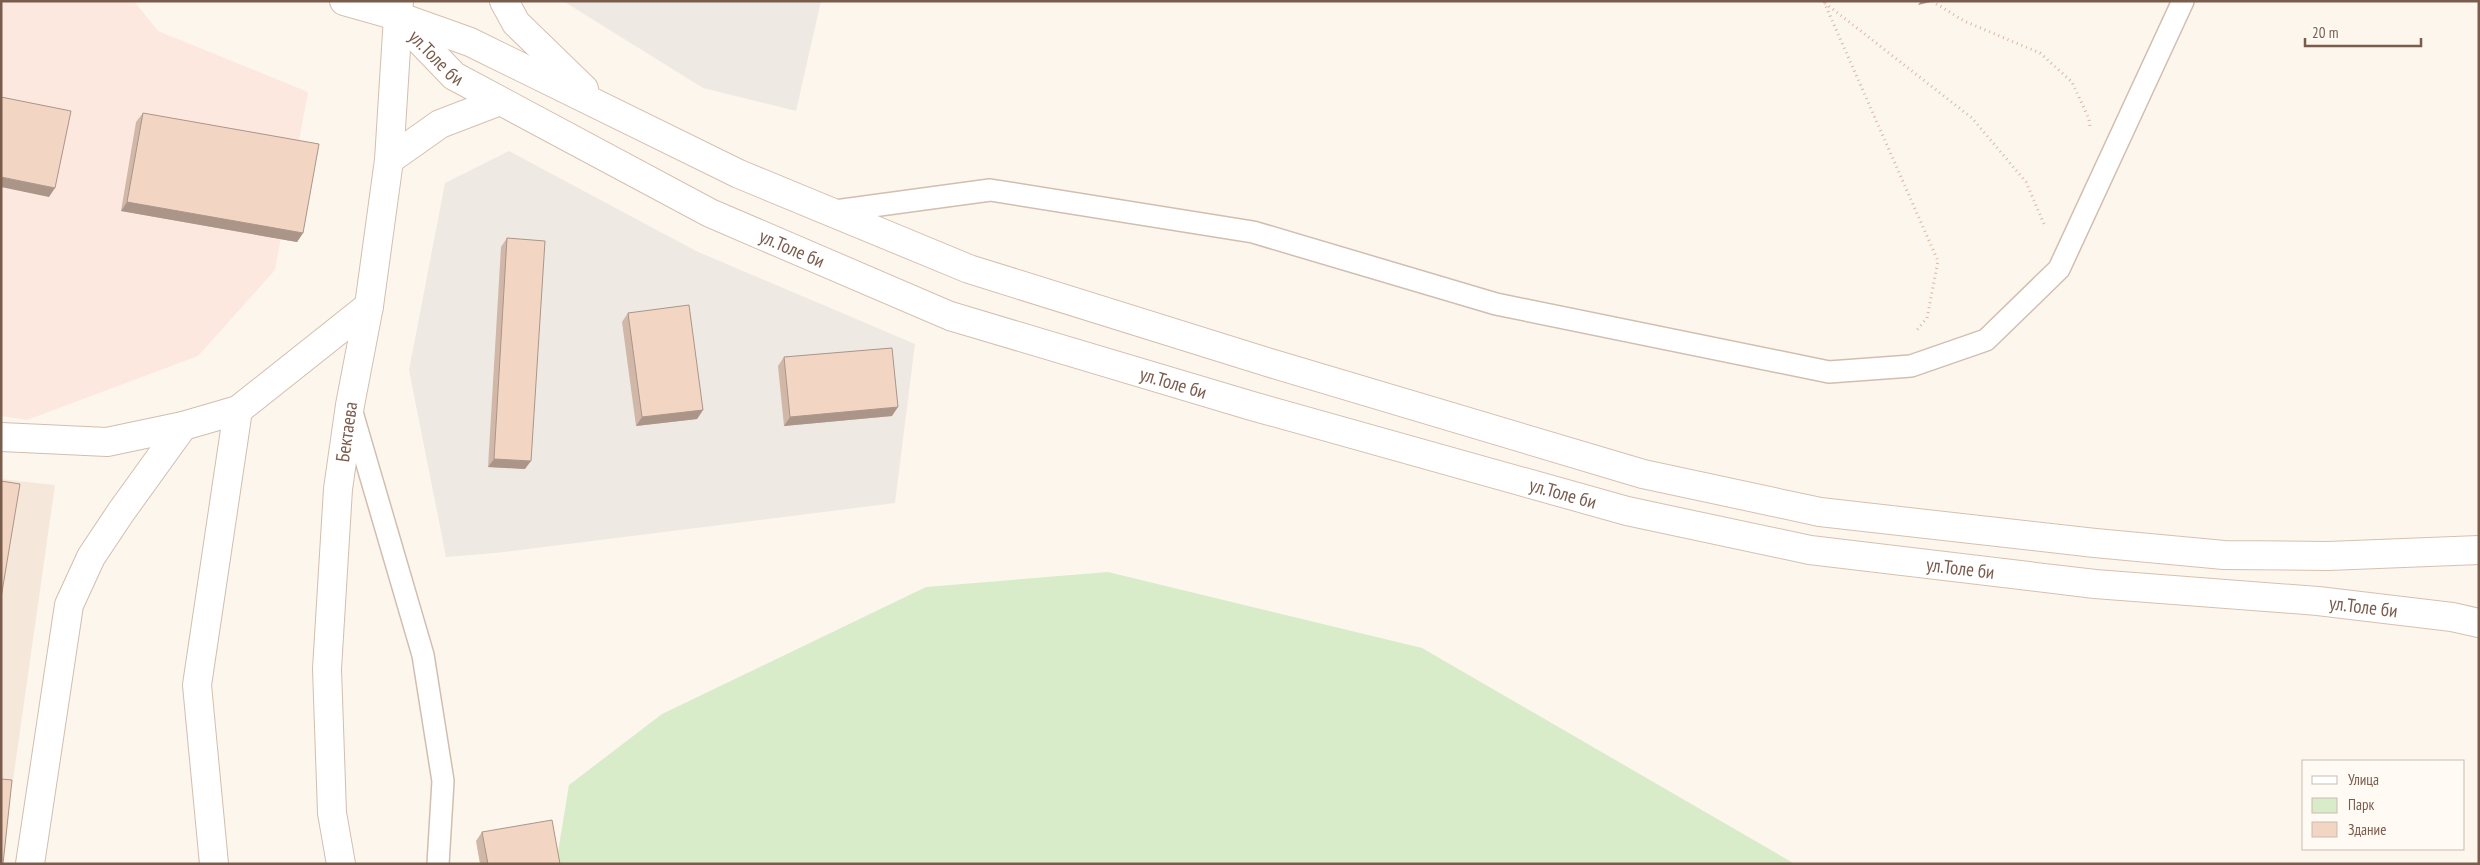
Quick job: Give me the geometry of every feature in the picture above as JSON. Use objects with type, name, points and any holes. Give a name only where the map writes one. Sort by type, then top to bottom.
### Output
[{"type":"main road","points":[[344,1],[398,9]]},
{"type":"main road","points":[[504,1],[516,23],[601,106]]},
{"type":"main road","name":"ул.Толе би","points":[[398,9],[454,76],[710,214],[950,316],[1252,406],[1627,511],[1810,550],[2095,584],[2318,602],[2452,617],[2479,623]]},
{"type":"main road","name":"ул.Толе би","points":[[398,9],[470,42],[739,174],[968,269],[1267,362],[1643,474],[1820,512],[2095,543],[2224,555],[2328,556],[2479,550]]},
{"type":"main road","name":"Бектаева","points":[[341,864],[332,813],[328,669],[338,489],[350,406],[369,306],[389,160],[398,9]]},
{"type":"main road","points":[[389,160],[440,124],[500,101]]},
{"type":"main road","points":[[1,436],[106,442],[184,426],[238,410],[369,306]]},
{"type":"main road","points":[[214,864],[197,685],[238,410]]},
{"type":"main road","points":[[30,864],[68,604],[96,550],[121,512],[184,426]]},
{"type":"lane","points":[[828,212],[990,190],[1253,232],[1496,304],[1829,372],[1911,366],[1986,340],[2059,269],[2183,1]]},
{"type":"lane","points":[[350,406],[423,655],[443,781],[438,864]]},
{"type":"path","points":[[1932,1],[1964,21],[2040,53],[2072,82],[2089,119],[2090,129]]},
{"type":"path","points":[[1823,2],[1938,262],[1927,318],[1884,368]]},
{"type":"path","points":[[1823,2],[1972,118],[2026,182],[2044,222],[2043,232]]},
{"type":"shaded area","points":[[1,1],[134,1],[158,31],[308,92],[275,270],[198,356],[27,420],[1,416]]},
{"type":"shaded area","points":[[563,1],[821,1],[796,111],[703,88]]},
{"type":"shaded area","points":[[509,151],[696,251],[915,344],[895,503],[495,553],[446,557],[409,370],[445,183]]},
{"type":"shaded area","points":[[1,479],[55,485],[1,864]]},
{"type":"green space","points":[[1108,572],[1422,648],[1795,864],[556,864],[569,785],[662,714],[926,587]]},
{"type":"building","points":[[1,97],[71,111],[55,188],[1,177]]},
{"type":"building","points":[[143,113],[319,144],[303,233],[127,202]]},
{"type":"building","points":[[507,238],[545,241],[531,461],[494,459]]},
{"type":"building","points":[[689,305],[703,410],[642,417],[628,313]]},
{"type":"building","points":[[892,348],[898,407],[790,417],[784,357]]},
{"type":"building","points":[[1,481],[20,484],[1,598]]},
{"type":"building","points":[[1,779],[12,780],[3,864],[1,864]]},
{"type":"building","points":[[552,820],[560,864],[488,864],[482,832]]}]
